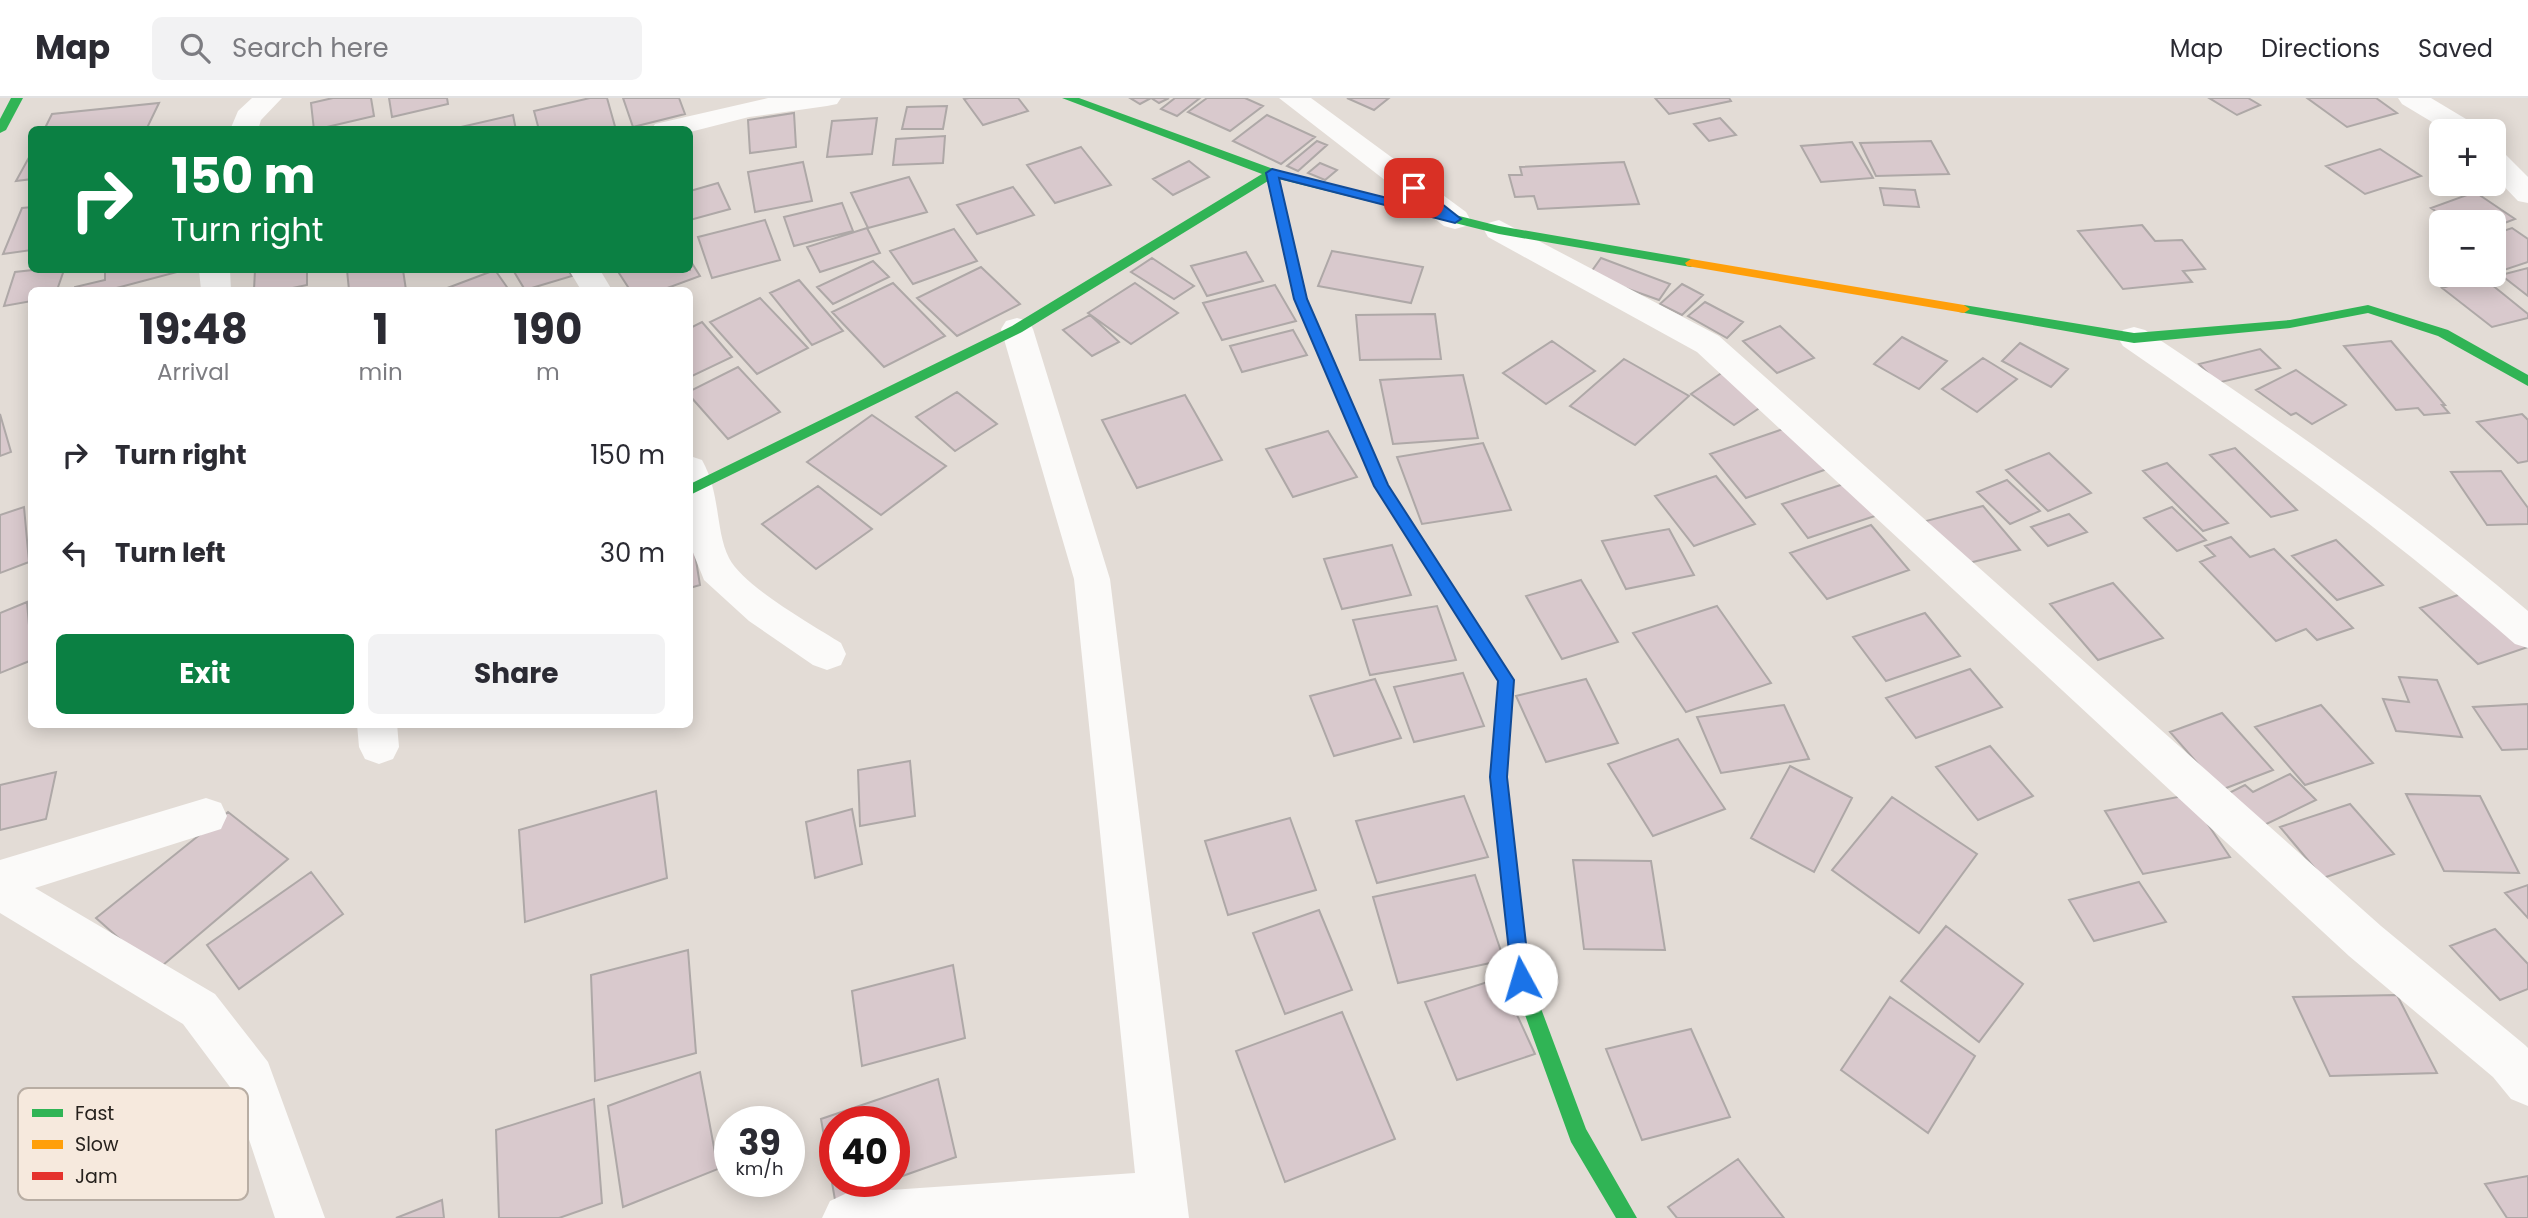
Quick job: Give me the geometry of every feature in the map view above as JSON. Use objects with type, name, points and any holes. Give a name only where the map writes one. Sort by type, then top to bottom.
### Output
[{"type":"street","points":[[0,130],[17,98]]},
{"type":"street","points":[[245,126],[248,117],[268,98]]},
{"type":"street","points":[[681,126],[749,109],[827,98]]},
{"type":"street","points":[[1069,98],[1272,173],[1499,230],[2134,338],[2290,324],[2368,309],[2443,333],[2528,381]]},
{"type":"street","points":[[1293,98],[1455,219]]},
{"type":"street","points":[[2412,98],[2446,119]]},
{"type":"street","points":[[2506,171],[2528,194]]},
{"type":"street","points":[[693,481],[1017,329],[1272,173]]},
{"type":"street","points":[[1272,173],[1301,299],[1381,486],[1506,680],[1499,777],[1521,979],[1578,1135],[1627,1218]]},
{"type":"street","points":[[1499,230],[1708,344],[2365,941],[2509,1061],[2528,1083]]},
{"type":"street","points":[[847,1218],[1162,1207],[1092,579],[1017,329]]},
{"type":"street","points":[[2134,338],[2287,441],[2460,573],[2528,633]]},
{"type":"street","points":[[693,485],[712,561],[728,584],[827,654]]},
{"type":"street","points":[[0,879],[206,816]]},
{"type":"street","points":[[0,890],[199,1009],[252,1078],[300,1218]]},
{"type":"building","points":[[333,98],[371,98],[374,116],[331,126],[314,126],[311,103]]},
{"type":"building","points":[[389,98],[447,98],[448,104],[392,117]]},
{"type":"building","points":[[590,98],[607,98],[615,126],[538,126],[534,111]]},
{"type":"building","points":[[623,98],[679,98],[685,114],[633,126]]},
{"type":"building","points":[[1018,98],[1028,111],[983,125],[964,99]]},
{"type":"building","points":[[1130,98],[1151,98],[1140,104]]},
{"type":"building","points":[[1151,98],[1169,98],[1159,103]]},
{"type":"building","points":[[1175,98],[1200,98],[1177,116],[1161,109]]},
{"type":"building","points":[[1207,98],[1245,98],[1263,106],[1230,131],[1188,112]]},
{"type":"building","points":[[1347,98],[1389,98],[1374,110]]},
{"type":"building","points":[[1655,98],[1729,98],[1731,101],[1669,114]]},
{"type":"building","points":[[2209,98],[2248,98],[2260,105],[2237,115]]},
{"type":"building","points":[[2307,98],[2376,98],[2397,113],[2347,127]]},
{"type":"building","points":[[159,103],[148,126],[46,126],[52,114]]},
{"type":"building","points":[[947,106],[943,129],[902,129],[907,107]]},
{"type":"building","points":[[794,113],[796,147],[750,153],[748,120]]},
{"type":"building","points":[[513,115],[515,126],[465,126]]},
{"type":"building","points":[[1267,115],[1315,137],[1281,164],[1233,141]]},
{"type":"building","points":[[877,118],[872,154],[827,157],[832,121]]},
{"type":"building","points":[[1720,118],[1736,135],[1709,141],[1694,124]]},
{"type":"building","points":[[945,136],[943,163],[893,165],[896,139]]},
{"type":"building","points":[[1317,141],[1327,145],[1298,171],[1287,166]]},
{"type":"building","points":[[1931,141],[1949,174],[1876,176],[1860,143]]},
{"type":"building","points":[[1852,142],[1873,178],[1821,182],[1801,146]]},
{"type":"building","points":[[1081,147],[1111,185],[1055,203],[1027,165]]},
{"type":"building","points":[[2380,149],[2421,176],[2365,194],[2326,166]]},
{"type":"building","points":[[28,159],[28,180],[16,181]]},
{"type":"building","points":[[1189,161],[1209,177],[1173,195],[1153,179]]},
{"type":"building","points":[[803,162],[812,201],[755,212],[748,172]]},
{"type":"building","points":[[1624,162],[1639,204],[1538,209],[1534,196],[1515,197],[1509,175],[1522,175],[1520,167]]},
{"type":"building","points":[[1320,163],[1337,170],[1325,180],[1308,173]]},
{"type":"building","points":[[909,177],[927,212],[868,228],[851,193]]},
{"type":"building","points":[[718,183],[730,209],[693,219],[693,190]]},
{"type":"building","points":[[1013,187],[1034,215],[977,234],[957,205]]},
{"type":"building","points":[[1880,188],[1915,190],[1919,207],[1884,205]]},
{"type":"building","points":[[2464,196],[2481,196],[2502,210],[2434,210],[2431,208]]},
{"type":"building","points":[[842,203],[853,231],[794,246],[784,217]]},
{"type":"building","points":[[28,207],[28,251],[3,254],[22,208]]},
{"type":"building","points":[[2506,213],[2515,219],[2506,222]]},
{"type":"building","points":[[765,220],[780,260],[712,278],[698,237]]},
{"type":"building","points":[[2142,225],[2155,241],[2182,240],[2205,269],[2183,271],[2192,282],[2123,289],[2078,231]]},
{"type":"building","points":[[867,228],[880,253],[820,272],[807,247]]},
{"type":"building","points":[[2512,228],[2528,239],[2528,262],[2506,269],[2506,230]]},
{"type":"building","points":[[954,229],[977,261],[913,284],[890,251]]},
{"type":"building","points":[[1332,251],[1423,267],[1411,303],[1318,286]]},
{"type":"building","points":[[1246,252],[1263,281],[1207,296],[1191,266]]},
{"type":"building","points":[[1152,258],[1194,286],[1174,299],[1131,272]]},
{"type":"building","points":[[1601,258],[1670,284],[1659,300],[1589,275]]},
{"type":"building","points":[[873,261],[889,277],[833,304],[817,287]]},
{"type":"building","points":[[693,265],[700,276],[670,287],[628,287],[619,273],[693,273]]},
{"type":"building","points":[[981,267],[1020,304],[957,336],[917,298]]},
{"type":"building","points":[[2528,268],[2528,296],[2506,279],[2506,274]]},
{"type":"building","points":[[15,272],[63,273],[58,287],[28,287],[28,302],[4,306]]},
{"type":"building","points":[[105,273],[173,273],[120,287],[75,287],[105,280]]},
{"type":"building","points":[[255,273],[307,273],[307,285],[254,287]]},
{"type":"building","points":[[347,273],[403,273],[406,287],[349,287]]},
{"type":"building","points":[[487,273],[497,273],[507,287],[450,287]]},
{"type":"building","points":[[515,273],[570,273],[572,276],[535,287],[523,287]]},
{"type":"building","points":[[799,280],[843,331],[812,345],[770,293]]},
{"type":"building","points":[[893,283],[945,336],[884,367],[832,312]]},
{"type":"building","points":[[1135,283],[1178,313],[1131,344],[1088,313]]},
{"type":"building","points":[[1682,284],[1703,295],[1682,315],[1660,304]]},
{"type":"building","points":[[1275,285],[1296,321],[1222,340],[1203,303]]},
{"type":"building","points":[[2495,287],[2528,314],[2528,318],[2492,327],[2442,288]]},
{"type":"building","points":[[760,298],[808,348],[757,374],[710,322]]},
{"type":"building","points":[[1705,302],[1743,322],[1727,338],[1688,316]]},
{"type":"building","points":[[1435,314],[1441,359],[1360,360],[1356,315]]},
{"type":"building","points":[[1090,315],[1119,342],[1092,356],[1063,330]]},
{"type":"building","points":[[702,322],[732,357],[693,376],[693,326]]},
{"type":"building","points":[[1780,326],[1814,358],[1777,373],[1743,341]]},
{"type":"building","points":[[1293,330],[1307,355],[1242,372],[1230,346]]},
{"type":"building","points":[[1902,337],[1947,361],[1919,389],[1874,364]]},
{"type":"building","points":[[1552,341],[1595,371],[1546,404],[1503,373]]},
{"type":"building","points":[[2391,341],[2449,413],[2424,415],[2418,408],[2396,410],[2344,346]]},
{"type":"building","points":[[2020,343],[2068,369],[2051,387],[2002,361]]},
{"type":"building","points":[[2260,349],[2280,368],[2217,383],[2199,364]]},
{"type":"building","points":[[1983,358],[2017,379],[1977,412],[1942,389]]},
{"type":"building","points":[[1624,359],[1689,396],[1635,445],[1570,406]]},
{"type":"building","points":[[738,367],[780,412],[728,439],[693,399],[693,390]]},
{"type":"building","points":[[2296,370],[2346,405],[2312,424],[2296,413],[2291,415],[2256,390]]},
{"type":"building","points":[[1723,372],[1767,403],[1734,425],[1691,394]]},
{"type":"building","points":[[1463,375],[1478,438],[1393,444],[1380,380]]},
{"type":"building","points":[[957,392],[997,424],[955,451],[916,417]]},
{"type":"building","points":[[1185,395],[1222,460],[1137,488],[1102,420]]},
{"type":"building","points":[[0,414],[11,452],[0,456]]},
{"type":"building","points":[[2522,414],[2528,420],[2528,461],[2518,463],[2477,422]]},
{"type":"building","points":[[872,415],[946,466],[881,515],[807,462]]},
{"type":"building","points":[[1789,427],[1827,469],[1746,498],[1710,454]]},
{"type":"building","points":[[1328,431],[1357,477],[1293,497],[1266,449]]},
{"type":"building","points":[[1483,443],[1511,510],[1422,524],[1397,457]]},
{"type":"building","points":[[2235,448],[2297,510],[2271,517],[2210,455]]},
{"type":"building","points":[[2049,453],[2091,493],[2048,511],[2006,470]]},
{"type":"building","points":[[2167,463],[2228,523],[2203,531],[2143,471]]},
{"type":"building","points":[[2501,471],[2528,508],[2528,524],[2487,525],[2451,472]]},
{"type":"building","points":[[1716,476],[1755,524],[1694,546],[1655,496]]},
{"type":"building","points":[[2007,480],[2040,511],[2010,524],[1977,492]]},
{"type":"building","points":[[1850,482],[1878,515],[1808,538],[1782,504]]},
{"type":"building","points":[[818,486],[872,529],[816,569],[762,524]]},
{"type":"building","points":[[1983,506],[2020,550],[1961,565],[1926,521]]},
{"type":"building","points":[[24,507],[28,562],[0,573],[0,515]]},
{"type":"building","points":[[2172,507],[2206,540],[2177,551],[2144,518]]},
{"type":"building","points":[[2069,514],[2087,532],[2048,546],[2031,527]]},
{"type":"building","points":[[1871,525],[1909,570],[1827,599],[1790,553]]},
{"type":"building","points":[[1669,529],[1694,575],[1626,589],[1602,541]]},
{"type":"building","points":[[2231,537],[2250,557],[2274,549],[2353,628],[2317,640],[2306,629],[2276,641],[2200,562],[2215,556],[2205,546]]},
{"type":"building","points":[[2336,540],[2383,585],[2337,600],[2292,556]]},
{"type":"building","points":[[693,542],[700,585],[693,587]]},
{"type":"building","points":[[1392,545],[1411,595],[1342,609],[1324,559]]},
{"type":"building","points":[[1581,580],[1618,642],[1562,659],[1526,596]]},
{"type":"building","points":[[2113,583],[2163,638],[2098,660],[2050,604]]},
{"type":"building","points":[[2470,591],[2528,647],[2478,664],[2420,608]]},
{"type":"building","points":[[27,602],[28,662],[0,673],[0,613]]},
{"type":"building","points":[[1437,606],[1456,660],[1370,675],[1353,620]]},
{"type":"building","points":[[1717,606],[1771,683],[1686,712],[1633,633]]},
{"type":"building","points":[[1925,613],[1960,656],[1886,681],[1853,637]]},
{"type":"building","points":[[1970,669],[2002,707],[1916,738],[1886,698]]},
{"type":"building","points":[[1463,673],[1484,726],[1414,742],[1394,687]]},
{"type":"building","points":[[2399,677],[2437,680],[2462,737],[2396,731],[2383,699],[2409,702]]},
{"type":"building","points":[[1375,679],[1401,738],[1334,756],[1310,696]]},
{"type":"building","points":[[1586,679],[1618,743],[1546,762],[1516,696]]},
{"type":"building","points":[[2528,704],[2528,749],[2502,750],[2473,707]]},
{"type":"building","points":[[1784,705],[1809,759],[1721,773],[1697,717]]},
{"type":"building","points":[[2321,705],[2373,763],[2305,785],[2255,727]]},
{"type":"building","points":[[2222,713],[2273,770],[2221,790],[2170,732]]},
{"type":"building","points":[[1678,739],[1725,809],[1653,836],[1608,764]]},
{"type":"building","points":[[1990,746],[2033,796],[1978,820],[1936,767]]},
{"type":"building","points":[[910,761],[915,816],[860,826],[858,770]]},
{"type":"building","points":[[1790,766],[1852,798],[1814,872],[1751,838]]},
{"type":"building","points":[[56,772],[46,819],[0,830],[0,785]]},
{"type":"building","points":[[2290,774],[2316,800],[2258,828],[2227,794],[2245,785],[2253,792]]},
{"type":"building","points":[[656,791],[667,878],[525,922],[519,830]]},
{"type":"building","points":[[2406,794],[2480,796],[2519,873],[2444,871]]},
{"type":"building","points":[[2188,795],[2230,857],[2143,874],[2105,811]]},
{"type":"building","points":[[1464,796],[1488,857],[1377,883],[1356,821]]},
{"type":"building","points":[[1892,797],[1977,854],[1919,933],[1832,870]]},
{"type":"building","points":[[2350,804],[2394,854],[2323,878],[2280,827]]},
{"type":"building","points":[[852,809],[862,864],[815,878],[806,822]]},
{"type":"building","points":[[228,812],[288,859],[156,971],[96,918]]},
{"type":"building","points":[[1290,818],[1316,890],[1228,915],[1205,841]]},
{"type":"building","points":[[1573,860],[1651,861],[1665,950],[1584,949]]},
{"type":"building","points":[[311,872],[343,914],[239,989],[207,945]]},
{"type":"building","points":[[1475,875],[1504,960],[1398,983],[1373,897]]},
{"type":"building","points":[[2139,882],[2166,922],[2094,941],[2069,900]]},
{"type":"building","points":[[2528,885],[2528,918],[2505,893]]},
{"type":"building","points":[[1319,910],[1352,990],[1285,1014],[1253,933]]},
{"type":"building","points":[[1946,926],[2023,984],[1979,1042],[1901,981]]},
{"type":"building","points":[[2495,929],[2528,964],[2528,989],[2500,1000],[2450,946]]},
{"type":"building","points":[[688,950],[696,1053],[595,1081],[591,975]]},
{"type":"building","points":[[953,965],[965,1038],[862,1066],[852,991]]},
{"type":"building","points":[[1500,978],[1535,1054],[1457,1080],[1425,1002]]},
{"type":"building","points":[[2397,995],[2437,1073],[2330,1076],[2293,997]]},
{"type":"building","points":[[1890,997],[1975,1056],[1928,1133],[1841,1070]]},
{"type":"building","points":[[1342,1012],[1395,1139],[1285,1182],[1236,1051]]},
{"type":"building","points":[[1691,1029],[1730,1117],[1642,1140],[1606,1049]]},
{"type":"building","points":[[700,1072],[714,1147],[714,1171],[623,1207],[608,1106]]},
{"type":"building","points":[[938,1079],[956,1157],[910,1173],[910,1106],[859,1106]]},
{"type":"building","points":[[594,1099],[602,1203],[559,1218],[499,1218],[496,1130]]},
{"type":"building","points":[[1738,1159],[1784,1218],[1677,1218],[1668,1207]]},
{"type":"building","points":[[2528,1176],[2528,1218],[2507,1218],[2485,1184]]},
{"type":"building","points":[[442,1200],[444,1218],[396,1218]]},
{"type":"traffic: fast","points":[[0,130],[17,98]]},
{"type":"traffic: fast","points":[[1068,98],[1272,173],[1499,230],[1691,263]]},
{"type":"traffic: fast","points":[[693,489],[1017,329],[1272,173],[1301,299],[1333,374]]},
{"type":"traffic: fast","points":[[1964,309],[2134,338],[2290,324],[2368,309],[2443,333],[2528,381]]},
{"type":"traffic: fast","points":[[1510,881],[1521,979],[1578,1135],[1627,1218]]},
{"type":"traffic: slow","points":[[1691,263],[1964,309]]},
{"type":"traffic: slow","points":[[1452,596],[1506,680],[1499,777],[1510,881]]},
{"type":"traffic: jam","points":[[1333,374],[1381,486],[1452,596]]},
{"type":"route","points":[[1414,188],[1455,219],[1272,173],[1301,299],[1381,486],[1506,680],[1499,777],[1521,979]]}]
